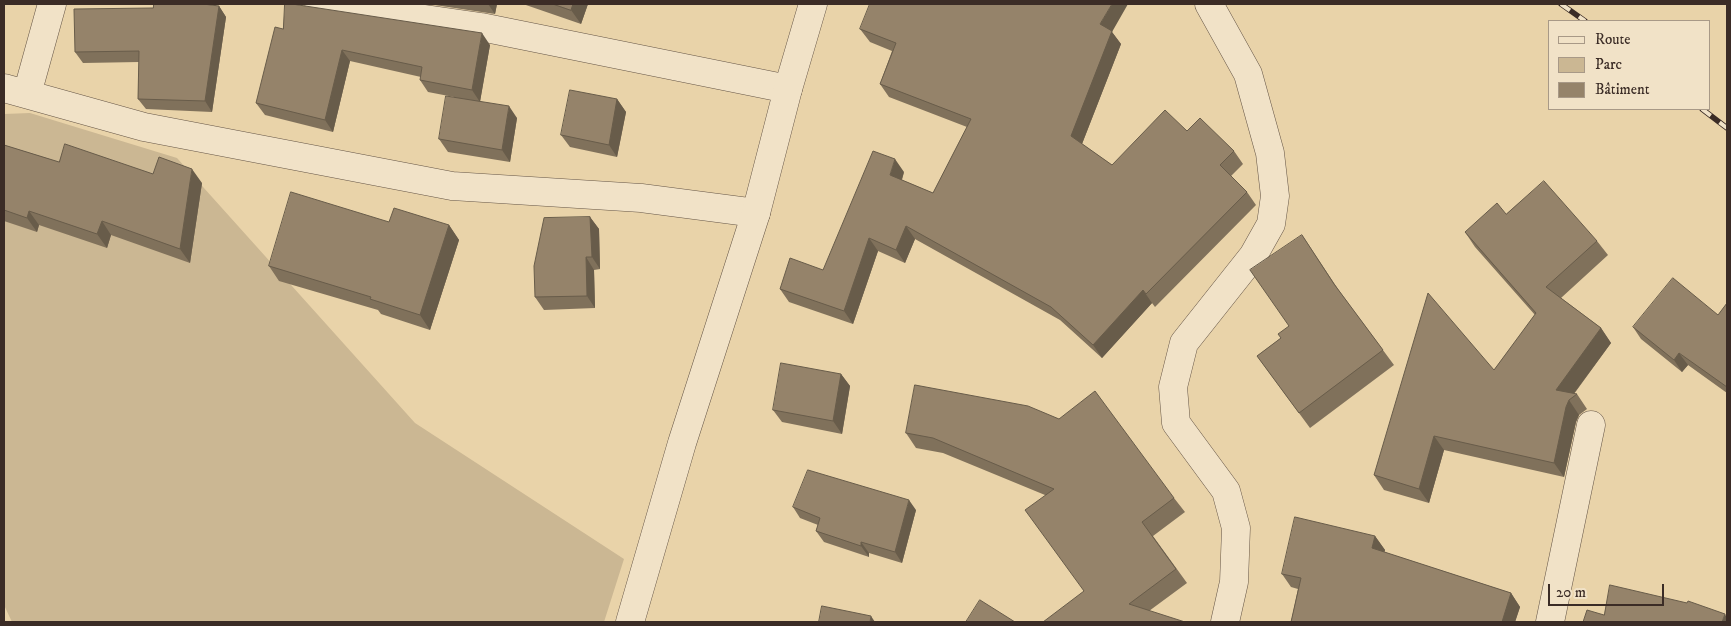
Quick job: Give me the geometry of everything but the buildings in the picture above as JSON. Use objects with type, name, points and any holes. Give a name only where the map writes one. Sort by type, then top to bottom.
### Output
[{"type":"street","points":[[52,4],[15,91],[144,128],[452,186],[641,198],[756,214]]},
{"type":"street","points":[[319,4],[481,28],[788,89]]},
{"type":"street","points":[[630,622],[682,442],[756,214],[788,89],[813,4]]},
{"type":"street","points":[[1209,4],[1248,74],[1270,153],[1275,196],[1271,224],[1252,256],[1184,343],[1172,387],[1176,423],[1226,491],[1236,528],[1234,582],[1225,622]]},
{"type":"street","points":[[1550,622],[1591,425]]},
{"type":"green space","points":[[30,113],[177,158],[415,423],[624,559],[604,622],[12,622],[4,605],[4,114]]},
{"type":"railway","points":[[1561,4],[1584,20]]},
{"type":"railway","points":[[1703,110],[1727,128]]}]
